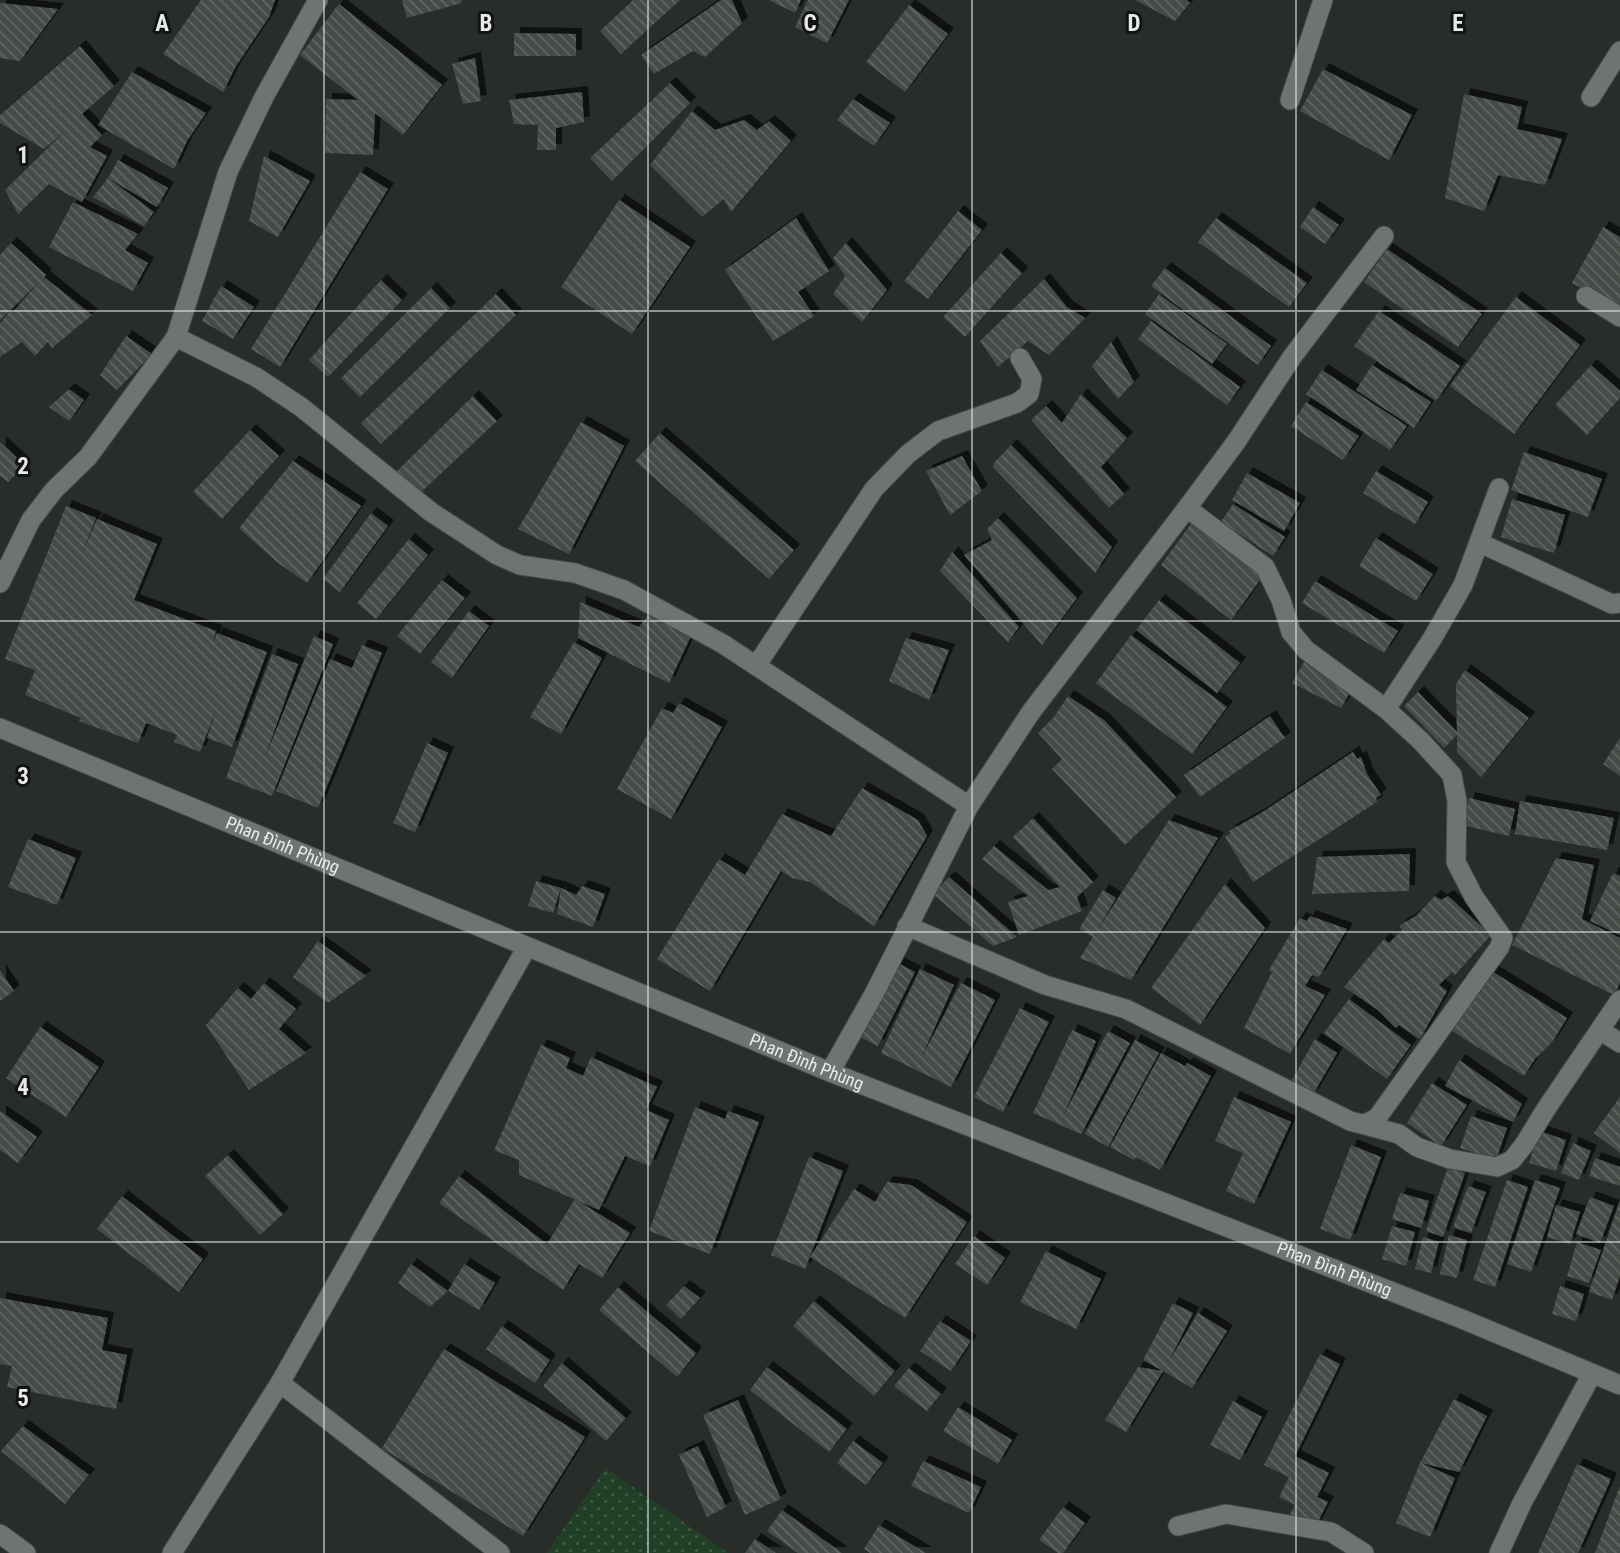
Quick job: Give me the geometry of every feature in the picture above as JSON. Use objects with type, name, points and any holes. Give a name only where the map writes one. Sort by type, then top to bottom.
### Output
[{"type":"street","points":[[0,583],[32,520],[54,490],[88,457],[176,337],[228,172],[264,97],[318,0]]},
{"type":"street","points":[[1290,100],[1322,0]]},
{"type":"street","points":[[1591,97],[1620,51]]},
{"type":"street","points":[[830,1072],[874,993],[969,806],[1031,712],[1236,442],[1292,357],[1384,236]]},
{"type":"street","points":[[1586,296],[1620,317]]},
{"type":"street","points":[[176,337],[256,377],[301,407],[431,512],[497,555],[520,565],[575,573],[624,590],[723,644],[969,806]]},
{"type":"street","points":[[756,666],[874,489],[908,454],[938,431],[1017,403],[1030,394],[1032,379],[1020,358]]},
{"type":"street","points":[[1386,709],[1432,639],[1463,585],[1499,488]]},
{"type":"street","points":[[1187,508],[1265,567],[1281,600],[1291,632],[1306,650],[1386,709],[1421,741],[1452,775],[1457,801],[1457,862],[1474,897],[1503,938],[1499,948],[1377,1118],[1364,1124]]},
{"type":"street","points":[[1480,543],[1612,604],[1620,603]]},
{"type":"street","name":"Phan Đình Phùng","points":[[0,728],[830,1072],[1462,1319],[1620,1385]]},
{"type":"street","points":[[907,926],[1045,985],[1126,1009],[1350,1121],[1399,1134],[1417,1147],[1450,1159],[1497,1167],[1512,1160],[1524,1145],[1620,1000]]},
{"type":"street","points":[[172,1553],[280,1383],[527,947]]},
{"type":"street","points":[[1600,1030],[1620,1043]]},
{"type":"street","points":[[1499,1553],[1522,1503],[1592,1374]]},
{"type":"street","points":[[280,1383],[500,1553]]},
{"type":"street","points":[[1178,1526],[1226,1514],[1331,1532],[1364,1553]]},
{"type":"street","points":[[0,1534],[26,1553]]},
{"type":"green space","points":[[606,1468],[728,1553],[546,1553]]},
{"type":"building","points":[[201,0],[275,0],[269,17],[236,66],[223,92],[163,54]]},
{"type":"building","points":[[402,0],[461,0],[462,3],[407,18]]},
{"type":"building","points":[[633,0],[680,0],[621,54],[600,31]]},
{"type":"building","points":[[721,0],[732,0],[742,23],[705,57],[693,51],[654,74],[641,55]]},
{"type":"building","points":[[769,0],[801,0],[795,13]]},
{"type":"building","points":[[808,0],[849,0],[827,43],[795,27]]},
{"type":"building","points":[[1135,0],[1186,0],[1190,3],[1175,21]]},
{"type":"building","points":[[0,3],[58,9],[20,61],[0,58]]},
{"type":"building","points":[[339,4],[442,85],[403,135],[375,113],[373,155],[325,153],[326,99],[358,100],[300,55]]},
{"type":"building","points":[[909,5],[948,34],[905,92],[866,62]]},
{"type":"building","points":[[514,33],[576,34],[576,56],[514,56]]},
{"type":"building","points":[[80,46],[114,86],[82,114],[102,135],[90,147],[107,156],[82,202],[49,184],[18,214],[5,190],[65,131],[44,149],[0,123],[0,115]]},
{"type":"building","points":[[475,58],[481,101],[463,104],[452,64]]},
{"type":"building","points":[[1323,69],[1412,115],[1389,160],[1300,111]]},
{"type":"building","points":[[132,72],[206,113],[187,141],[174,169],[98,125]]},
{"type":"building","points":[[670,83],[690,103],[612,181],[590,158]]},
{"type":"building","points":[[582,92],[584,122],[556,128],[556,150],[537,150],[538,125],[514,124],[509,100]]},
{"type":"building","points":[[1464,94],[1522,107],[1517,129],[1562,139],[1545,185],[1498,175],[1484,211],[1445,198]]},
{"type":"building","points":[[853,99],[890,123],[874,146],[837,120]]},
{"type":"building","points":[[692,111],[715,130],[744,120],[757,130],[769,121],[791,141],[731,212],[724,199],[702,217],[650,165]]},
{"type":"building","points":[[264,156],[310,181],[278,237],[249,221]]},
{"type":"building","points":[[118,160],[168,188],[157,207],[108,178]]},
{"type":"building","points":[[360,172],[388,189],[280,367],[251,349]]},
{"type":"building","points":[[108,178],[154,212],[144,226],[93,197]]},
{"type":"building","points":[[619,200],[690,247],[632,334],[561,287]]},
{"type":"building","points":[[73,202],[138,234],[125,250],[148,263],[133,291],[49,247]]},
{"type":"building","points":[[1313,207],[1339,225],[1325,244],[1300,227]]},
{"type":"building","points":[[958,211],[982,230],[928,299],[904,281]]},
{"type":"building","points":[[796,218],[829,271],[798,292],[814,316],[773,341],[725,270]]},
{"type":"building","points":[[1216,218],[1307,283],[1289,307],[1198,242]]},
{"type":"building","points":[[1603,227],[1620,237],[1620,309],[1572,283]]},
{"type":"building","points":[[11,243],[46,275],[44,277],[92,315],[52,348],[48,342],[35,356],[22,342],[0,357],[0,323],[39,282],[0,320],[0,255]]},
{"type":"building","points":[[846,243],[887,290],[862,322],[833,294],[845,276],[833,258]]},
{"type":"building","points":[[1387,249],[1482,314],[1458,347],[1364,282]]},
{"type":"building","points":[[1001,253],[1022,273],[965,337],[943,317]]},
{"type":"building","points":[[1165,268],[1271,346],[1258,365],[1151,286]]},
{"type":"building","points":[[1044,279],[1067,307],[1085,318],[1049,355],[1028,341],[998,367],[980,341]]},
{"type":"building","points":[[381,280],[402,300],[328,377],[309,360]]},
{"type":"building","points":[[221,286],[254,307],[233,339],[202,321]]},
{"type":"building","points":[[431,288],[450,308],[360,397],[341,378]]},
{"type":"building","points":[[496,294],[516,315],[381,444],[361,423]]},
{"type":"building","points":[[1159,294],[1227,344],[1212,364],[1145,314]]},
{"type":"building","points":[[1516,297],[1580,345],[1514,434],[1450,386]]},
{"type":"building","points":[[1379,311],[1460,366],[1436,401],[1354,346]]},
{"type":"building","points":[[1151,321],[1240,387],[1227,405],[1138,339]]},
{"type":"building","points":[[126,336],[152,354],[117,390],[100,375]]},
{"type":"building","points":[[1111,342],[1134,382],[1118,399],[1092,366]]},
{"type":"building","points":[[1372,365],[1431,402],[1414,428],[1356,390]]},
{"type":"building","points":[[1591,365],[1620,391],[1620,398],[1587,435],[1555,405]]},
{"type":"building","points":[[1322,370],[1407,426],[1390,450],[1306,394]]},
{"type":"building","points":[[69,389],[84,400],[69,421],[49,407]]},
{"type":"building","points":[[1081,394],[1127,438],[1101,467],[1124,494],[1109,508],[1031,420],[1046,406],[1062,423]]},
{"type":"building","points":[[473,396],[497,421],[418,495],[397,471]]},
{"type":"building","points":[[1306,402],[1359,436],[1343,460],[1291,426]]},
{"type":"building","points":[[581,422],[624,446],[569,554],[518,529]]},
{"type":"building","points":[[250,430],[279,456],[222,519],[193,492]]},
{"type":"building","points":[[660,433],[794,550],[769,579],[635,461]]},
{"type":"building","points":[[0,442],[25,465],[8,482],[0,476]]},
{"type":"building","points":[[1011,445],[1112,547],[1095,573],[993,467]]},
{"type":"building","points":[[1524,452],[1602,479],[1588,517],[1511,490]]},
{"type":"building","points":[[962,456],[982,491],[950,515],[926,471]]},
{"type":"building","points":[[293,461],[361,506],[307,583],[278,563],[239,528]]},
{"type":"building","points":[[1376,471],[1428,502],[1415,524],[1363,493]]},
{"type":"building","points":[[1247,473],[1300,503],[1284,531],[1232,500]]},
{"type":"building","points":[[1512,499],[1565,515],[1554,553],[1501,537]]},
{"type":"building","points":[[1233,504],[1285,537],[1273,556],[1221,522]]},
{"type":"building","points":[[66,506],[96,518],[81,556],[97,519],[157,544],[134,600],[216,631],[213,643],[217,633],[267,652],[232,747],[207,738],[216,710],[200,752],[174,742],[177,735],[146,723],[138,743],[79,721],[81,718],[25,695],[35,670],[5,659]]},
{"type":"building","points":[[371,513],[388,526],[340,592],[323,579]]},
{"type":"building","points":[[998,518],[1077,598],[1042,645],[964,555],[992,540],[987,529]]},
{"type":"building","points":[[1193,521],[1266,572],[1231,620],[1161,565]]},
{"type":"building","points":[[1376,538],[1433,574],[1416,601],[1359,566]]},
{"type":"building","points":[[409,539],[428,555],[376,619],[357,603]]},
{"type":"building","points":[[952,552],[1019,627],[1008,642],[940,571]]},
{"type":"building","points":[[442,580],[465,598],[420,654],[397,636]]},
{"type":"building","points":[[1315,581],[1398,631],[1384,653],[1302,603]]},
{"type":"building","points":[[1159,600],[1240,663],[1217,693],[1136,630]]},
{"type":"building","points":[[580,602],[639,627],[651,611],[691,636],[669,683],[578,638]]},
{"type":"building","points":[[469,611],[489,626],[452,678],[431,662]]},
{"type":"building","points":[[1131,635],[1227,707],[1192,754],[1096,683]]},
{"type":"building","points":[[314,636],[333,644],[272,796],[226,778],[272,654],[298,664],[264,760]]},
{"type":"building","points":[[906,638],[949,650],[929,700],[889,681]]},
{"type":"building","points":[[574,642],[602,658],[561,734],[530,717]]},
{"type":"building","points":[[362,645],[382,653],[318,808],[276,791],[330,659],[352,668]]},
{"type":"building","points":[[1304,662],[1353,687],[1341,708],[1292,683]]},
{"type":"building","points":[[1465,670],[1529,718],[1481,777],[1457,752],[1457,735],[1444,748],[1404,706],[1418,692],[1457,732],[1456,684]]},
{"type":"building","points":[[1068,696],[1104,720],[1176,797],[1125,845],[1052,769],[1062,759],[1038,733],[1054,717]]},
{"type":"building","points":[[679,703],[722,727],[671,819],[617,789],[662,708],[673,713]]},
{"type":"building","points":[[1270,716],[1285,738],[1200,797],[1184,775]]},
{"type":"building","points":[[1620,738],[1620,776],[1603,764]]},
{"type":"building","points":[[427,743],[448,753],[415,832],[393,823]]},
{"type":"building","points":[[1353,752],[1357,759],[1361,757],[1367,774],[1381,795],[1376,798],[1377,802],[1253,882],[1225,837],[1231,833],[1229,831]]},
{"type":"building","points":[[862,788],[918,820],[927,836],[874,926],[810,882],[792,878],[781,871],[710,991],[657,959],[719,859],[745,875],[782,814],[831,836]]},
{"type":"building","points":[[1469,798],[1515,809],[1509,836],[1462,825]]},
{"type":"building","points":[[1520,801],[1614,818],[1607,850],[1515,834]]},
{"type":"building","points":[[1033,818],[1093,882],[1077,897],[1082,911],[1019,935],[1008,902],[1028,896],[982,859],[994,846],[1048,890],[1060,887],[1013,837]]},
{"type":"building","points":[[1169,820],[1218,838],[1131,980],[1080,958],[1093,937],[1079,929],[1103,890],[1116,898],[1096,932]]},
{"type":"building","points":[[28,839],[76,858],[57,905],[8,887]]},
{"type":"building","points":[[1410,854],[1409,891],[1312,894],[1317,857]]},
{"type":"building","points":[[1556,858],[1594,865],[1582,919],[1620,938],[1620,983],[1614,995],[1512,945]]},
{"type":"building","points":[[1613,873],[1620,876],[1620,935],[1590,921]]},
{"type":"building","points":[[949,877],[1017,937],[993,946],[933,894]]},
{"type":"building","points":[[536,881],[561,888],[553,913],[528,906]]},
{"type":"building","points":[[1225,884],[1265,928],[1200,1025],[1151,988]]},
{"type":"building","points":[[582,886],[605,894],[593,927],[557,914],[561,888],[576,895]]},
{"type":"building","points":[[1435,896],[1441,900],[1448,896],[1491,935],[1455,975],[1452,972],[1439,985],[1447,991],[1420,1039],[1399,1025],[1396,1028],[1378,1010],[1344,987],[1384,939],[1389,943],[1403,929],[1399,926],[1417,915]]},
{"type":"building","points":[[1310,916],[1347,929],[1319,977],[1312,975],[1305,986],[1325,995],[1290,1054],[1244,1028],[1272,972],[1269,970],[1300,918],[1307,921]]},
{"type":"building","points":[[318,941],[366,976],[328,1003],[293,977]]},
{"type":"building","points":[[894,961],[915,972],[878,1046],[856,1035]]},
{"type":"building","points":[[920,969],[954,985],[921,1058],[961,983],[995,1000],[951,1087],[881,1053]]},
{"type":"building","points":[[0,970],[14,991],[0,1001]]},
{"type":"building","points":[[1490,970],[1567,1018],[1553,1041],[1535,1059],[1524,1076],[1452,1031]]},
{"type":"building","points":[[264,983],[296,1009],[279,1029],[306,1053],[249,1090],[206,1025],[238,988],[251,999]]},
{"type":"building","points":[[1349,999],[1411,1045],[1387,1079],[1324,1033]]},
{"type":"building","points":[[1020,1008],[1049,1022],[1003,1112],[974,1097]]},
{"type":"building","points":[[40,1027],[99,1067],[66,1117],[6,1078]]},
{"type":"building","points":[[1072,1030],[1096,1041],[1063,1116],[1108,1031],[1130,1043],[1081,1134],[1033,1113]]},
{"type":"building","points":[[1315,1039],[1337,1053],[1312,1096],[1290,1083]]},
{"type":"building","points":[[1135,1040],[1159,1053],[1108,1147],[1085,1134]]},
{"type":"building","points":[[541,1045],[570,1058],[566,1068],[583,1076],[591,1057],[657,1087],[646,1110],[669,1120],[650,1166],[625,1156],[599,1210],[519,1175],[519,1160],[494,1150]]},
{"type":"building","points":[[1161,1053],[1211,1076],[1160,1170],[1110,1147]]},
{"type":"building","points":[[1459,1060],[1522,1104],[1513,1122],[1445,1086]]},
{"type":"building","points":[[1432,1083],[1467,1105],[1441,1146],[1407,1123]]},
{"type":"building","points":[[1234,1097],[1291,1122],[1254,1204],[1226,1191],[1243,1153],[1215,1141]]},
{"type":"building","points":[[1620,1097],[1620,1153],[1594,1133]]},
{"type":"building","points":[[695,1107],[725,1119],[728,1111],[759,1122],[710,1254],[649,1231]]},
{"type":"building","points":[[0,1111],[37,1137],[18,1163],[0,1150]]},
{"type":"building","points":[[1471,1116],[1507,1128],[1496,1160],[1460,1148]]},
{"type":"building","points":[[1539,1131],[1566,1140],[1556,1171],[1529,1163]]},
{"type":"building","points":[[1573,1143],[1591,1151],[1579,1180],[1561,1173]]},
{"type":"building","points":[[1351,1145],[1381,1157],[1350,1240],[1320,1229]]},
{"type":"building","points":[[228,1155],[283,1214],[260,1235],[205,1176]]},
{"type":"building","points":[[809,1157],[843,1171],[805,1269],[771,1255]]},
{"type":"building","points":[[1595,1158],[1620,1167],[1620,1186],[1589,1176]]},
{"type":"building","points":[[1448,1167],[1465,1173],[1443,1237],[1426,1231]]},
{"type":"building","points":[[459,1176],[547,1244],[575,1199],[630,1233],[602,1278],[579,1264],[563,1290],[439,1203]]},
{"type":"building","points":[[1507,1180],[1528,1187],[1495,1287],[1473,1280]]},
{"type":"building","points":[[1535,1180],[1560,1188],[1531,1272],[1507,1264]]},
{"type":"building","points":[[887,1182],[911,1185],[967,1222],[905,1318],[810,1257],[854,1189],[875,1202]]},
{"type":"building","points":[[1468,1186],[1486,1192],[1471,1233],[1453,1227]]},
{"type":"building","points":[[1400,1193],[1429,1201],[1421,1228],[1392,1219]]},
{"type":"building","points":[[122,1196],[203,1259],[179,1292],[97,1229]]},
{"type":"building","points":[[1590,1197],[1614,1206],[1600,1243],[1576,1234]]},
{"type":"building","points":[[1620,1200],[1620,1276],[1612,1300],[1589,1292]]},
{"type":"building","points":[[1556,1205],[1580,1212],[1570,1244],[1547,1237]]},
{"type":"building","points":[[1392,1226],[1415,1232],[1406,1266],[1382,1259]]},
{"type":"building","points":[[1449,1235],[1467,1240],[1457,1278],[1440,1274]]},
{"type":"building","points":[[974,1236],[1005,1258],[987,1285],[955,1264]]},
{"type":"building","points":[[1423,1237],[1439,1242],[1431,1273],[1415,1269]]},
{"type":"building","points":[[1577,1242],[1601,1250],[1589,1283],[1567,1276]]},
{"type":"building","points":[[1046,1251],[1101,1279],[1076,1329],[1020,1302]]},
{"type":"building","points":[[411,1264],[448,1291],[430,1307],[398,1283]]},
{"type":"building","points":[[464,1264],[495,1283],[479,1310],[448,1291]]},
{"type":"building","points":[[684,1286],[700,1298],[681,1319],[666,1305]]},
{"type":"building","points":[[1560,1286],[1584,1294],[1576,1321],[1552,1314]]},
{"type":"building","points":[[618,1287],[696,1353],[677,1377],[599,1310]]},
{"type":"building","points":[[0,1298],[108,1318],[102,1350],[127,1355],[116,1409],[7,1387],[12,1366],[0,1364]]},
{"type":"building","points":[[814,1301],[895,1371],[874,1396],[793,1326]]},
{"type":"building","points":[[1173,1303],[1193,1313],[1168,1363],[1198,1313],[1227,1331],[1192,1388],[1143,1360]]},
{"type":"building","points":[[940,1321],[971,1341],[951,1371],[920,1351]]},
{"type":"building","points":[[502,1326],[550,1360],[535,1383],[486,1349]]},
{"type":"building","points":[[444,1349],[585,1437],[523,1536],[382,1448]]},
{"type":"building","points":[[1320,1354],[1340,1364],[1295,1456],[1329,1473],[1317,1497],[1328,1502],[1314,1529],[1289,1516],[1295,1505],[1279,1497],[1289,1477],[1264,1465]]},
{"type":"building","points":[[562,1363],[626,1418],[606,1441],[543,1386]]},
{"type":"building","points":[[767,1367],[847,1429],[829,1452],[750,1390]]},
{"type":"building","points":[[1138,1367],[1163,1371],[1126,1432],[1105,1420]]},
{"type":"building","points":[[909,1368],[941,1394],[927,1411],[894,1386]]},
{"type":"building","points":[[1454,1399],[1487,1416],[1459,1472],[1421,1463],[1455,1478],[1430,1537],[1396,1523],[1420,1463]]},
{"type":"building","points":[[738,1400],[781,1499],[745,1515],[703,1415]]},
{"type":"building","points":[[1233,1401],[1262,1417],[1240,1460],[1210,1445]]},
{"type":"building","points":[[958,1407],[1012,1440],[998,1464],[943,1431]]},
{"type":"building","points":[[23,1426],[89,1475],[65,1504],[1,1451]]},
{"type":"building","points":[[853,1441],[883,1463],[866,1485],[837,1463]]},
{"type":"building","points":[[698,1446],[726,1507],[707,1517],[679,1455]]},
{"type":"building","points":[[923,1461],[981,1487],[969,1513],[911,1486]]},
{"type":"building","points":[[1577,1464],[1611,1479],[1578,1553],[1538,1553]]},
{"type":"building","points":[[1620,1486],[1620,1553],[1595,1553]]},
{"type":"building","points":[[1063,1507],[1085,1523],[1063,1553],[1058,1553],[1039,1540]]},
{"type":"building","points":[[782,1510],[842,1553],[798,1553],[767,1531]]},
{"type":"building","points":[[879,1525],[926,1553],[870,1553],[864,1549]]},
{"type":"building","points":[[755,1539],[776,1553],[745,1553]]}]
